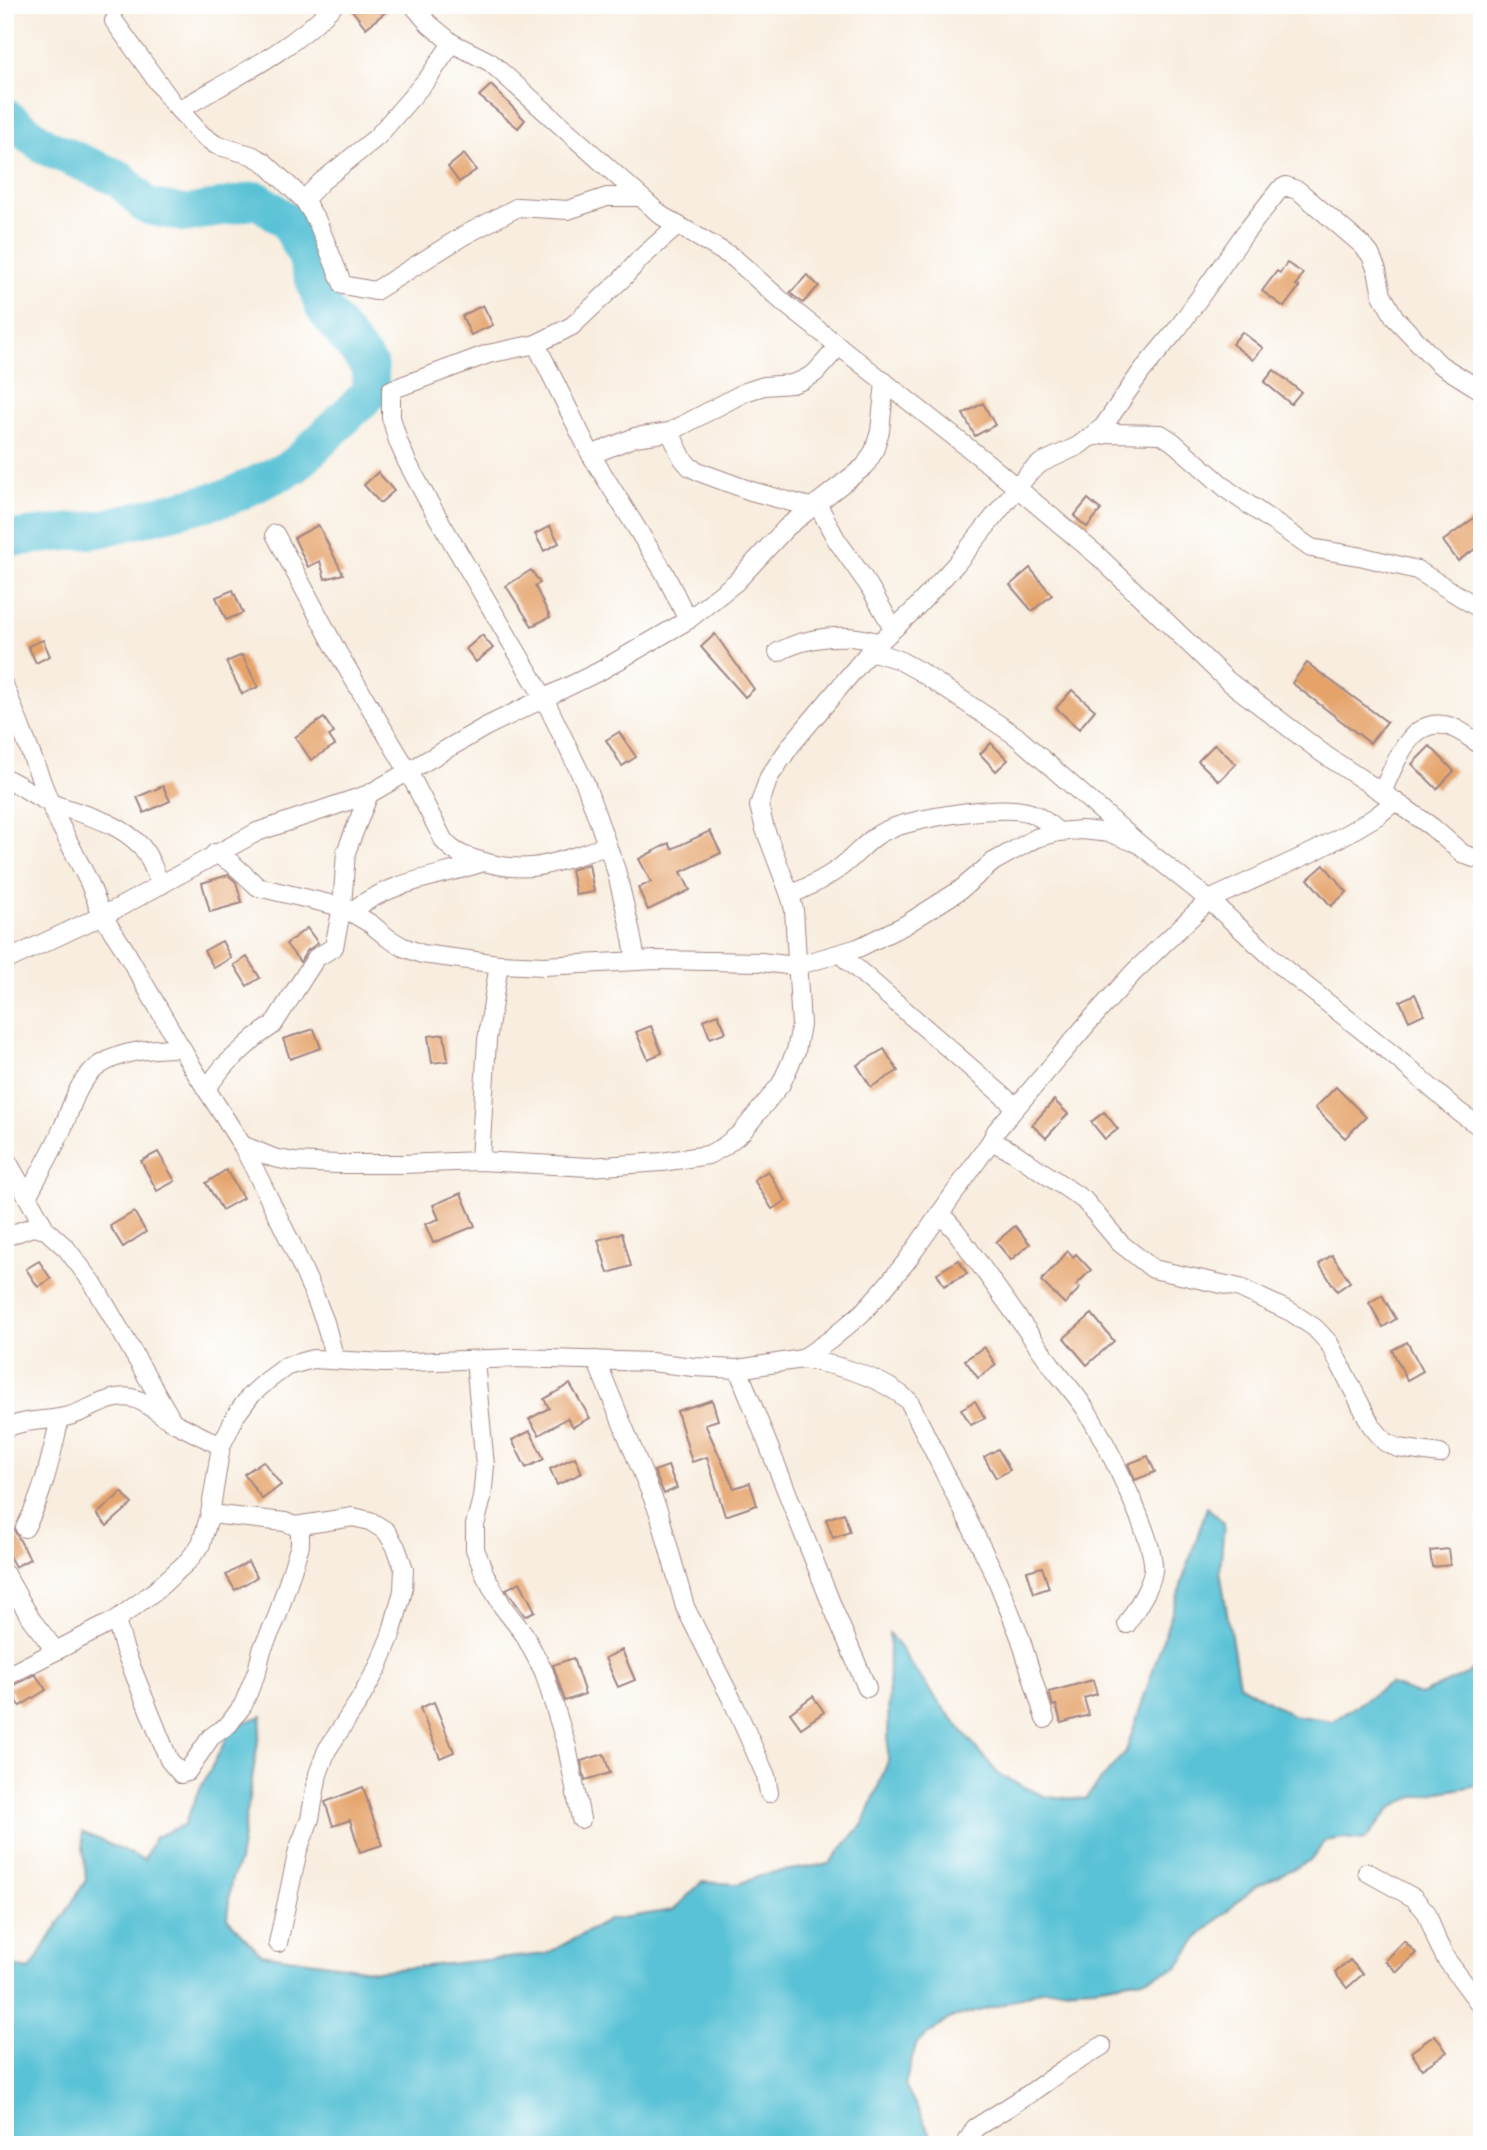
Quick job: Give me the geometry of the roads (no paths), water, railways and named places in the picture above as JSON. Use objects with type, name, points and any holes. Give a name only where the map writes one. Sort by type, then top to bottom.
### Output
[{"type":"street","points":[[179,110],[274,57],[334,5]]},
{"type":"street","points":[[413,5],[429,24],[452,43],[490,62],[639,197],[677,226],[734,258],[784,303],[1016,487],[1097,555],[1228,681],[1325,755],[1432,827],[1463,853],[1478,857],[1482,875]]},
{"type":"street","points":[[114,21],[179,110],[202,135],[216,145],[251,155],[264,162],[304,200],[321,229],[343,285],[375,291],[463,236],[517,207],[568,210],[607,197],[639,197]]},
{"type":"street","points":[[304,200],[321,182],[377,137],[429,77],[452,43]]},
{"type":"street","points":[[243,1145],[274,1158],[303,1163],[402,1164],[480,1161],[606,1166],[708,1155],[741,1132],[781,1084],[796,1051],[801,1025],[796,966],[797,933],[790,895],[759,806],[769,777],[791,745],[875,647],[956,564],[1016,487],[1041,463],[1092,436],[1102,427],[1141,372],[1178,328],[1272,197],[1286,186],[1299,191],[1362,245],[1370,254],[1377,270],[1382,295],[1395,318],[1438,364],[1482,391]]},
{"type":"street","points":[[636,960],[624,899],[585,783],[544,698],[427,499],[398,441],[391,417],[391,390],[488,354],[536,344],[572,326],[677,226]]},
{"type":"street","points":[[536,344],[592,455],[664,572],[688,620]]},
{"type":"street","points":[[592,455],[635,437],[670,432],[745,392],[803,380],[815,373],[839,346]]},
{"type":"street","points":[[5,961],[161,885],[257,832],[369,794],[485,727],[600,671],[688,620],[736,582],[768,545],[865,466],[874,451],[880,431],[885,382]]},
{"type":"street","points":[[670,432],[683,458],[690,467],[702,474],[814,505],[869,586],[893,628]]},
{"type":"street","points":[[1092,436],[1123,433],[1161,434],[1228,491],[1311,548],[1417,570],[1482,610]]},
{"type":"street","points":[[275,534],[338,653],[408,771],[444,841],[452,850],[500,867],[517,868],[556,864],[607,846]]},
{"type":"street","points":[[778,652],[793,644],[825,638],[864,638],[988,716],[1016,736],[1139,844],[1209,900],[1287,971],[1482,1128]]},
{"type":"street","points":[[5,687],[50,803],[89,882],[102,915],[206,1089],[243,1145],[292,1245],[325,1322],[335,1360]]},
{"type":"street","points":[[802,1359],[861,1314],[906,1262],[996,1131],[1016,1107],[1134,972],[1209,900],[1339,839],[1377,816],[1389,797],[1404,747],[1426,727],[1443,724],[1482,747]]},
{"type":"street","points":[[5,778],[50,803],[98,818],[125,834],[146,853],[161,885]]},
{"type":"street","points":[[206,1089],[222,1067],[274,1025],[316,958],[334,947],[347,909],[346,852],[369,794]]},
{"type":"street","points":[[790,895],[840,868],[881,833],[908,823],[1005,809],[1028,812],[1058,832]]},
{"type":"street","points":[[215,853],[233,864],[258,887],[347,909],[388,938],[422,954],[499,964],[552,966],[636,960],[771,962],[796,966],[858,948],[905,925],[960,890],[993,862],[1036,838],[1058,832],[1082,831],[1110,833],[1139,844]]},
{"type":"street","points":[[347,909],[407,883],[484,862]]},
{"type":"street","points":[[840,954],[1016,1107]]},
{"type":"street","points":[[480,1161],[487,1040],[499,964]]},
{"type":"street","points":[[29,1195],[51,1155],[84,1079],[99,1066],[117,1057],[151,1048],[182,1048]]},
{"type":"street","points":[[991,1141],[1013,1152],[1084,1200],[1120,1243],[1153,1269],[1240,1288],[1290,1312],[1315,1328],[1329,1343],[1371,1425],[1385,1442],[1398,1448],[1440,1454]]},
{"type":"street","points":[[5,1157],[29,1195],[46,1230],[66,1248],[93,1283],[173,1422]]},
{"type":"street","points":[[940,1213],[956,1231],[1079,1400],[1134,1506],[1152,1552],[1153,1569],[1150,1581],[1127,1624]]},
{"type":"street","points":[[5,1237],[32,1227],[46,1230]]},
{"type":"street","points":[[5,1677],[116,1620],[155,1591],[189,1560],[201,1544],[210,1514],[221,1446],[236,1415],[250,1396],[287,1366],[313,1359],[385,1363],[516,1358],[651,1362],[737,1369],[802,1359],[851,1371],[895,1389],[909,1401],[995,1575],[1020,1637],[1045,1719]]},
{"type":"street","points":[[596,1360],[659,1513],[685,1607],[734,1704],[766,1776],[769,1793]]},
{"type":"street","points":[[475,1361],[485,1466],[482,1498],[475,1525],[475,1549],[485,1575],[503,1607],[524,1634],[544,1672],[567,1747],[581,1819]]},
{"type":"street","points":[[737,1369],[867,1688]]},
{"type":"street","points":[[5,1429],[29,1420],[60,1418],[82,1412],[105,1401],[131,1397],[221,1446]]},
{"type":"street","points":[[25,1528],[41,1495],[60,1418]]},
{"type":"street","points":[[210,1514],[277,1520],[296,1526],[352,1517],[370,1521],[386,1531],[396,1547],[404,1569],[403,1591],[378,1667],[327,1750],[318,1774],[310,1819],[298,1850],[278,1943]]},
{"type":"street","points":[[116,1620],[125,1651],[169,1760],[181,1774],[187,1772],[211,1737],[229,1724],[243,1705],[262,1650],[278,1617],[297,1557],[300,1531],[296,1526]]},
{"type":"street","points":[[5,1574],[31,1619],[55,1650]]},
{"type":"street","points":[[1367,1872],[1414,1898],[1427,1913],[1446,1959],[1482,2007]]},
{"type":"street","points":[[968,2145],[975,2128],[1064,2068],[1102,2046]]},
{"type":"water","points":[[1207,1507],[1224,1523],[1220,1571],[1239,1684],[1292,1715],[1333,1721],[1389,1684],[1420,1695],[1482,1667],[1482,1783],[1399,1803],[1365,1840],[1343,1838],[1325,1841],[1311,1860],[1255,1887],[1199,1936],[1178,1967],[1149,1978],[1095,1987],[1040,1990],[1001,2005],[949,2019],[916,2044],[905,2085],[936,2145],[5,2145],[5,1964],[30,1970],[86,1880],[82,1832],[144,1860],[155,1837],[184,1825],[233,1726],[262,1716],[239,1861],[231,1881],[227,1918],[261,1954],[377,1971],[546,1954],[609,1920],[673,1910],[702,1882],[738,1884],[769,1873],[829,1864],[864,1823],[888,1761],[889,1633],[935,1698],[999,1775],[1046,1797],[1085,1799],[1126,1751]]},
{"type":"waterway","points":[[5,116],[46,147],[120,179],[146,206],[186,214],[258,200],[288,222],[305,255],[324,309],[370,367],[371,392],[294,466],[229,497],[100,529],[5,539]]}]
